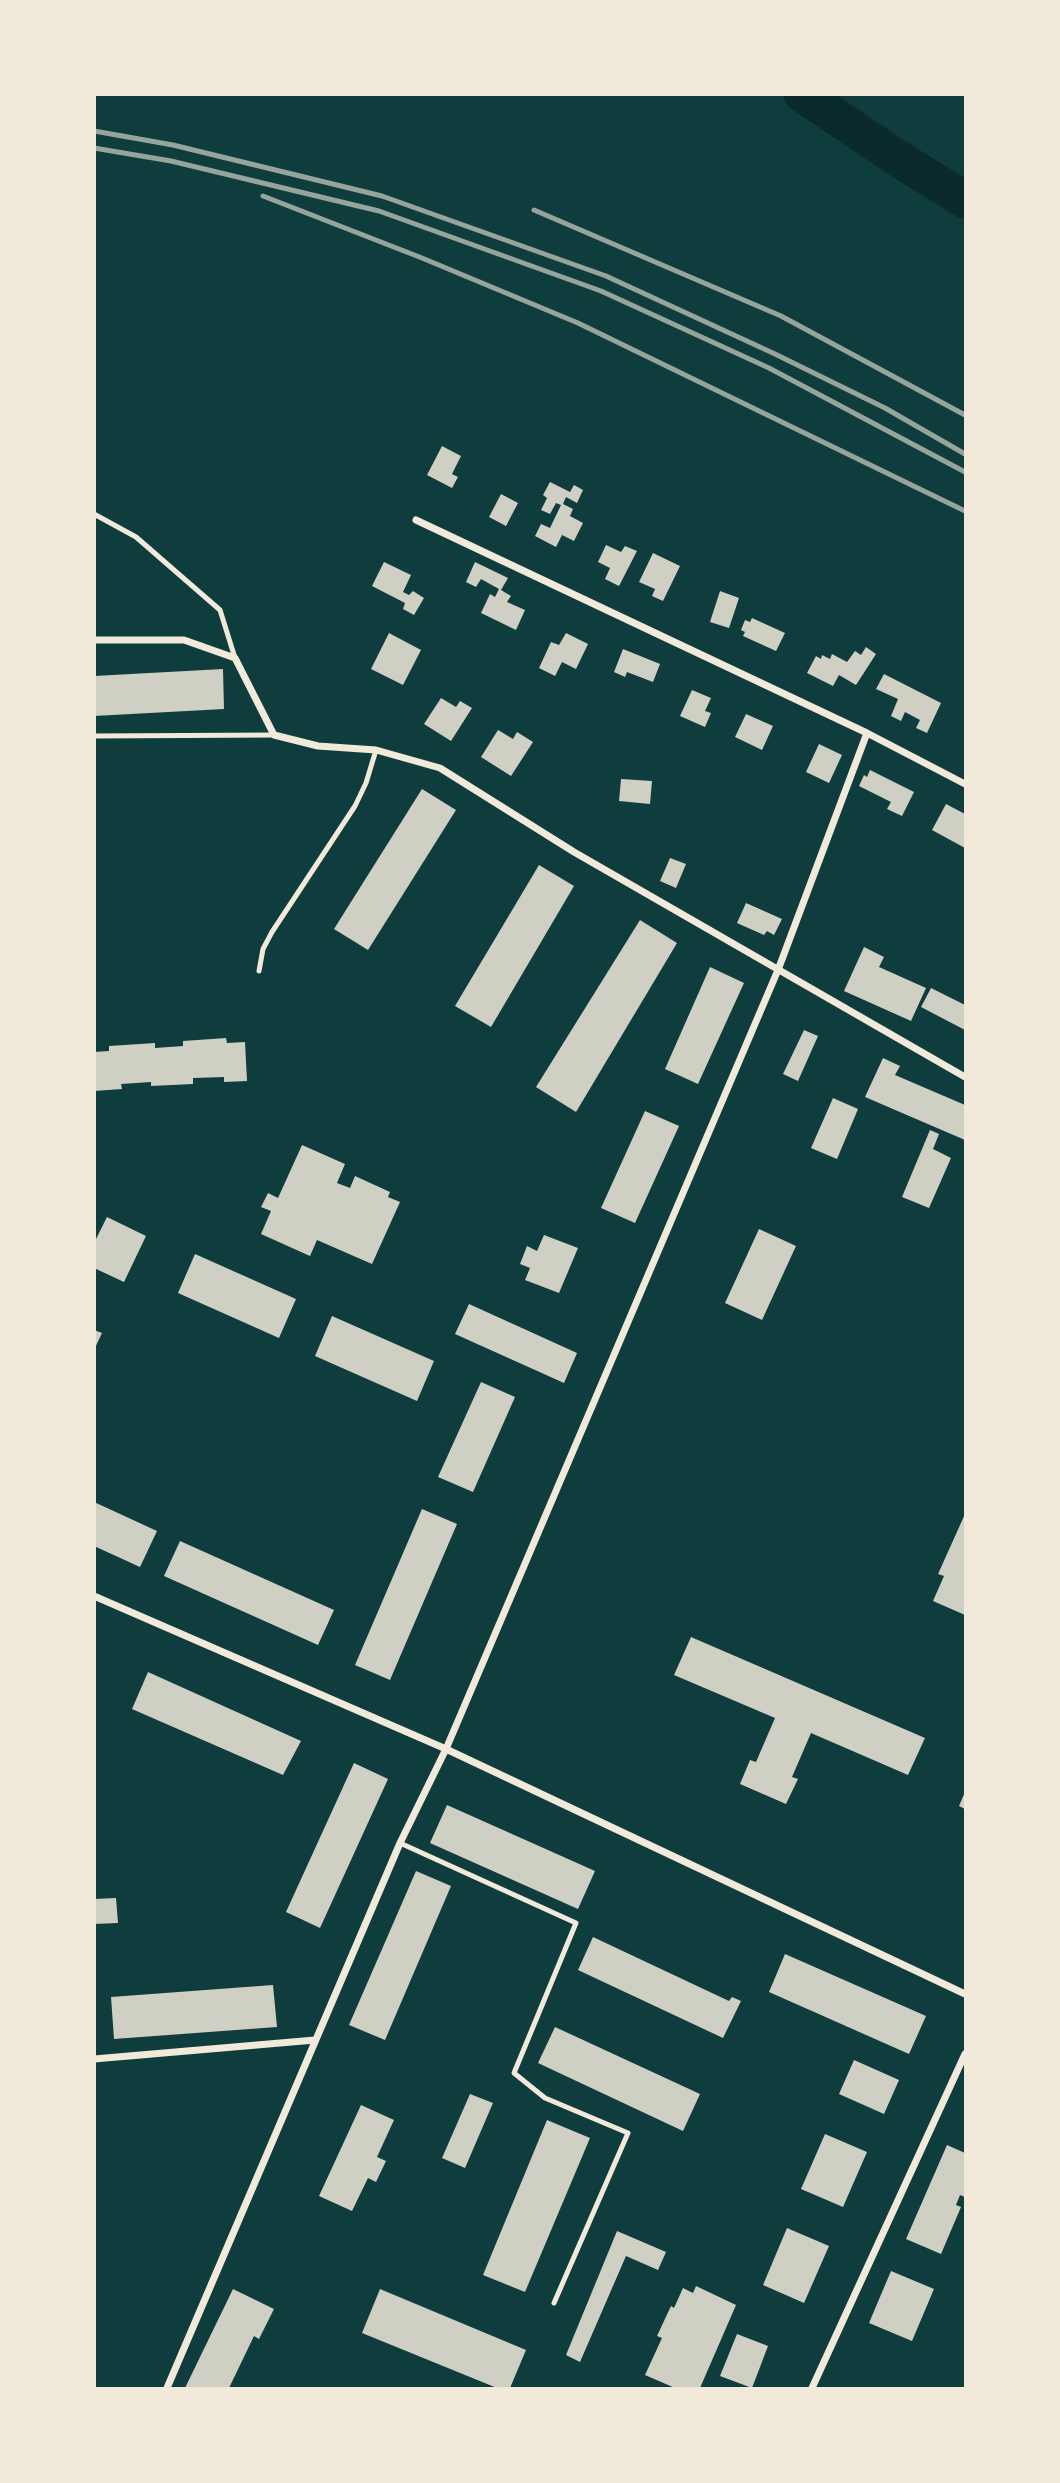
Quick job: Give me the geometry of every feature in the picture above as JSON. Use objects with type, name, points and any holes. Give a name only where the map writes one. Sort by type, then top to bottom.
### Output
[{"type":"street","points":[[416,520],[867,733],[965,784]]},
{"type":"street","points":[[94,640],[184,640],[235,658],[274,735],[318,746],[376,750],[440,768],[574,852],[965,1077]]},
{"type":"street","points":[[167,2389],[400,1843],[446,1749],[778,970],[867,733]]},
{"type":"street","points":[[94,1596],[446,1749],[965,1994]]},
{"type":"street","points":[[94,2059],[315,2040]]},
{"type":"street","points":[[812,2389],[965,2054]]},
{"type":"lane","points":[[94,514],[136,537],[220,610],[235,658]]},
{"type":"lane","points":[[94,736],[274,735]]},
{"type":"lane","points":[[259,971],[263,950],[272,932],[355,806],[376,750]]},
{"type":"lane","points":[[400,1843],[576,1923],[514,2073],[545,2098],[628,2133],[554,2303]]},
{"type":"building","points":[[442,446],[461,456],[452,474],[458,477],[452,488],[427,475]]},
{"type":"building","points":[[550,482],[570,492],[574,485],[583,490],[577,503],[566,497],[563,504],[573,509],[570,516],[583,523],[574,541],[562,535],[556,547],[535,536],[541,524],[550,528],[561,505],[556,503],[550,514],[541,510],[547,498],[543,495]]},
{"type":"building","points":[[501,494],[518,503],[506,526],[489,517]]},
{"type":"building","points":[[606,545],[621,552],[625,546],[637,551],[619,586],[605,579],[610,568],[598,562]]},
{"type":"building","points":[[653,553],[680,566],[663,601],[652,596],[655,589],[639,582]]},
{"type":"building","points":[[384,562],[411,575],[403,592],[409,595],[413,591],[424,598],[414,615],[403,609],[405,603],[372,586]]},
{"type":"building","points":[[475,562],[508,578],[501,590],[511,596],[507,602],[525,610],[516,630],[481,613],[490,594],[495,597],[499,589],[481,579],[476,587],[466,582]]},
{"type":"building","points":[[720,591],[739,598],[729,628],[710,622]]},
{"type":"building","points":[[752,618],[785,633],[776,651],[743,636],[745,632],[741,630],[745,620],[750,622]]},
{"type":"building","points":[[389,633],[421,650],[403,685],[371,669]]},
{"type":"building","points":[[566,633],[588,644],[576,669],[562,662],[555,676],[539,668],[551,642],[559,645]]},
{"type":"building","points":[[866,647],[876,654],[856,685],[839,675],[833,686],[807,673],[816,656],[821,659],[822,655],[830,659],[832,654],[847,662],[855,651],[861,655]]},
{"type":"building","points":[[623,649],[660,664],[653,682],[627,672],[625,677],[614,672]]},
{"type":"building","points":[[223,669],[224,709],[94,716],[94,676]]},
{"type":"building","points":[[884,674],[941,703],[927,733],[916,728],[920,720],[905,712],[901,721],[891,716],[898,699],[876,689]]},
{"type":"building","points":[[692,690],[711,698],[705,711],[711,713],[705,727],[680,716]]},
{"type":"building","points":[[441,698],[456,707],[460,701],[472,708],[451,741],[424,724]]},
{"type":"building","points":[[746,714],[773,726],[762,750],[735,737]]},
{"type":"building","points":[[498,730],[513,739],[517,732],[533,742],[511,776],[481,757]]},
{"type":"building","points":[[819,744],[842,755],[829,783],[806,772]]},
{"type":"building","points":[[870,770],[914,792],[902,816],[887,809],[891,802],[859,786],[864,775],[867,777]]},
{"type":"building","points":[[621,779],[652,781],[650,804],[619,801]]},
{"type":"building","points":[[422,789],[456,810],[368,950],[334,929]]},
{"type":"building","points":[[946,804],[965,814],[965,848],[932,830]]},
{"type":"building","points":[[670,858],[686,864],[676,888],[660,881]]},
{"type":"building","points":[[539,865],[574,886],[491,1027],[455,1006]]},
{"type":"building","points":[[746,903],[782,919],[774,935],[767,931],[764,935],[737,923]]},
{"type":"building","points":[[640,920],[677,943],[576,1112],[536,1087]]},
{"type":"building","points":[[864,947],[884,957],[879,967],[926,988],[911,1021],[844,991]]},
{"type":"building","points":[[710,967],[744,983],[698,1084],[665,1069]]},
{"type":"building","points":[[931,988],[965,1005],[965,1030],[921,1007]]},
{"type":"building","points":[[804,1030],[818,1036],[798,1081],[783,1074]]},
{"type":"building","points":[[226,1038],[227,1043],[245,1042],[247,1081],[224,1082],[224,1077],[193,1078],[193,1084],[121,1084],[122,1089],[94,1091],[94,1052],[109,1051],[109,1046],[155,1043],[155,1048],[183,1046],[183,1041]]},
{"type":"building","points":[[883,1058],[900,1066],[895,1075],[965,1105],[965,1140],[865,1097]]},
{"type":"building","points":[[833,1098],[858,1109],[837,1159],[811,1148]]},
{"type":"building","points":[[645,1111],[679,1126],[635,1223],[601,1208]]},
{"type":"building","points":[[930,1130],[939,1134],[933,1149],[951,1158],[929,1208],[902,1197]]},
{"type":"building","points":[[302,1145],[345,1164],[337,1183],[350,1188],[355,1176],[390,1192],[388,1197],[400,1202],[372,1264],[317,1240],[310,1256],[261,1234],[271,1211],[261,1207],[268,1193],[278,1198]]},
{"type":"building","points":[[107,1217],[146,1236],[124,1282],[94,1268],[94,1243]]},
{"type":"building","points":[[759,1229],[796,1246],[762,1320],[725,1303]]},
{"type":"building","points":[[544,1235],[578,1248],[559,1293],[525,1280],[530,1268],[520,1264],[527,1246],[537,1251]]},
{"type":"building","points":[[195,1254],[296,1299],[279,1338],[178,1293]]},
{"type":"building","points":[[469,1304],[577,1353],[564,1383],[455,1334]]},
{"type":"building","points":[[332,1316],[434,1361],[417,1401],[315,1356]]},
{"type":"building","points":[[94,1330],[102,1333],[94,1350]]},
{"type":"building","points":[[481,1382],[515,1397],[473,1492],[438,1477]]},
{"type":"building","points":[[94,1502],[157,1531],[140,1567],[94,1546]]},
{"type":"building","points":[[422,1509],[457,1524],[390,1680],[355,1665]]},
{"type":"building","points":[[965,1514],[965,1615],[933,1601],[944,1576],[938,1574]]},
{"type":"building","points":[[180,1541],[334,1610],[318,1645],[164,1576]]},
{"type":"building","points":[[691,1637],[925,1738],[908,1775],[811,1733],[792,1777],[798,1779],[786,1804],[740,1784],[750,1760],[756,1762],[775,1718],[674,1675]]},
{"type":"building","points":[[148,1672],[301,1741],[283,1775],[132,1709]]},
{"type":"building","points":[[354,1763],[388,1779],[320,1928],[286,1912]]},
{"type":"building","points":[[965,1792],[965,1809],[959,1806]]},
{"type":"building","points":[[447,1805],[595,1871],[578,1909],[430,1843]]},
{"type":"building","points":[[416,1871],[451,1886],[385,2040],[349,2025]]},
{"type":"building","points":[[116,1898],[118,1923],[94,1924],[94,1899]]},
{"type":"building","points":[[593,1937],[729,2001],[732,1997],[741,2001],[723,2038],[578,1970]]},
{"type":"building","points":[[785,1954],[926,2016],[909,2054],[769,1992]]},
{"type":"building","points":[[273,1985],[277,2027],[114,2039],[111,1997]]},
{"type":"building","points":[[555,2027],[700,2094],[683,2131],[538,2063]]},
{"type":"building","points":[[854,2060],[899,2080],[884,2114],[839,2094]]},
{"type":"building","points":[[470,2094],[493,2103],[465,2168],[442,2158]]},
{"type":"building","points":[[361,2105],[394,2120],[377,2157],[386,2161],[376,2182],[368,2178],[352,2211],[319,2196]]},
{"type":"building","points":[[547,2120],[590,2138],[525,2292],[483,2275]]},
{"type":"building","points":[[825,2134],[867,2152],[843,2207],[801,2189]]},
{"type":"building","points":[[947,2145],[965,2153],[965,2197],[960,2195],[956,2205],[961,2207],[941,2254],[906,2239]]},
{"type":"building","points":[[787,2228],[829,2246],[804,2303],[763,2285]]},
{"type":"building","points":[[617,2231],[666,2252],[658,2270],[626,2256],[580,2362],[566,2355]]},
{"type":"building","points":[[891,2271],[934,2289],[912,2341],[869,2323]]},
{"type":"building","points":[[696,2286],[736,2305],[700,2388],[675,2388],[645,2375],[662,2338],[657,2336],[671,2306],[674,2308],[683,2288],[693,2293]]},
{"type":"building","points":[[233,2289],[274,2309],[259,2339],[254,2336],[229,2388],[185,2388]]},
{"type":"building","points":[[380,2289],[526,2350],[510,2388],[497,2388],[362,2333]]},
{"type":"building","points":[[737,2334],[768,2346],[752,2388],[720,2376]]},
{"type":"waterway","points":[[802,94],[965,200]]},
{"type":"railway","points":[[94,131],[173,145],[382,196],[606,276],[885,408],[965,454]]},
{"type":"railway","points":[[94,148],[171,161],[379,211],[601,291],[769,368],[965,472]]},
{"type":"railway","points":[[263,196],[578,323],[965,511]]},
{"type":"railway","points":[[534,210],[781,316],[965,415]]}]
